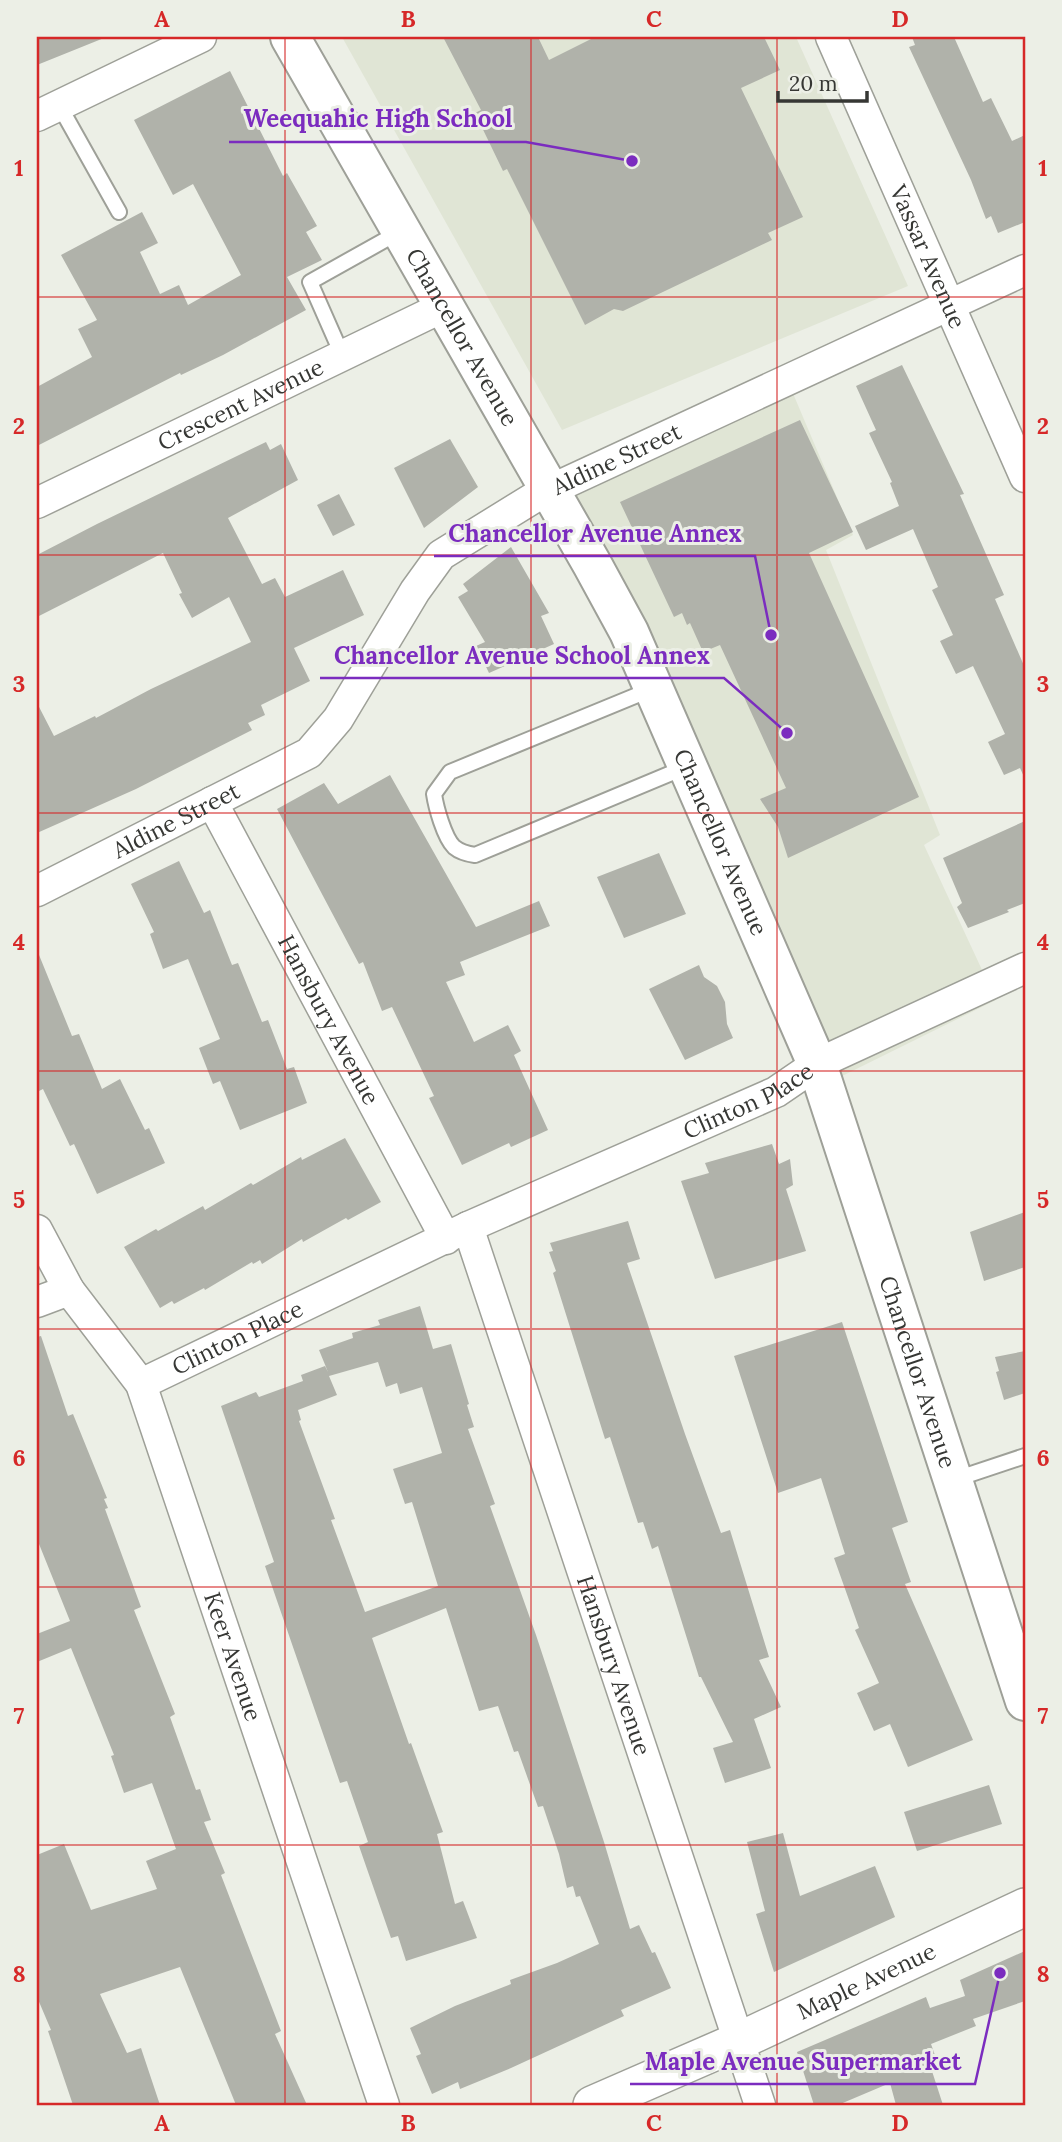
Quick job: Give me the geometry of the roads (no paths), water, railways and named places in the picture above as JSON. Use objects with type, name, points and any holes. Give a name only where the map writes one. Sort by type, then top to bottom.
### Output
[{"type":"main road","name":"Chancellor Avenue","points":[[290,37],[629,632],[817,1064],[1025,1701]]},
{"type":"street","points":[[48,111],[201,37]]},
{"type":"street","name":"Vassar Avenue","points":[[831,37],[1025,477]]},
{"type":"street","name":"Aldine Street","points":[[37,891],[309,753],[338,719],[415,591],[440,555],[523,503],[1025,270]]},
{"type":"street","name":"Crescent Avenue","points":[[37,503],[445,306]]},
{"type":"street","name":"Hansbury Avenue","points":[[212,802],[457,1233],[760,2105]]},
{"type":"street","name":"Clinton Place","points":[[141,1384],[457,1233],[776,1092],[817,1064],[1025,968]]},
{"type":"street","name":"Keer Avenue","points":[[37,1230],[69,1290],[141,1384],[384,2105]]},
{"type":"street","points":[[37,1302],[69,1290]]},
{"type":"street","name":"Maple Avenue","points":[[592,2105],[739,2041],[1025,1907]]},
{"type":"lane","points":[[48,111],[119,212]]},
{"type":"lane","points":[[343,357],[310,282],[402,230]]},
{"type":"lane","points":[[653,688],[450,772],[434,794],[435,805],[448,838],[454,847],[475,855],[687,767]]},
{"type":"lane","points":[[954,1480],[1025,1457]]},
{"type":"place","name":"Weequahic High School","points":[[632,161]]},
{"type":"place","name":"Chancellor Avenue Annex","points":[[771,635]]},
{"type":"place","name":"Chancellor Avenue School Annex","points":[[787,733]]},
{"type":"place","name":"Maple Avenue Supermarket","points":[[1000,1973]]}]
